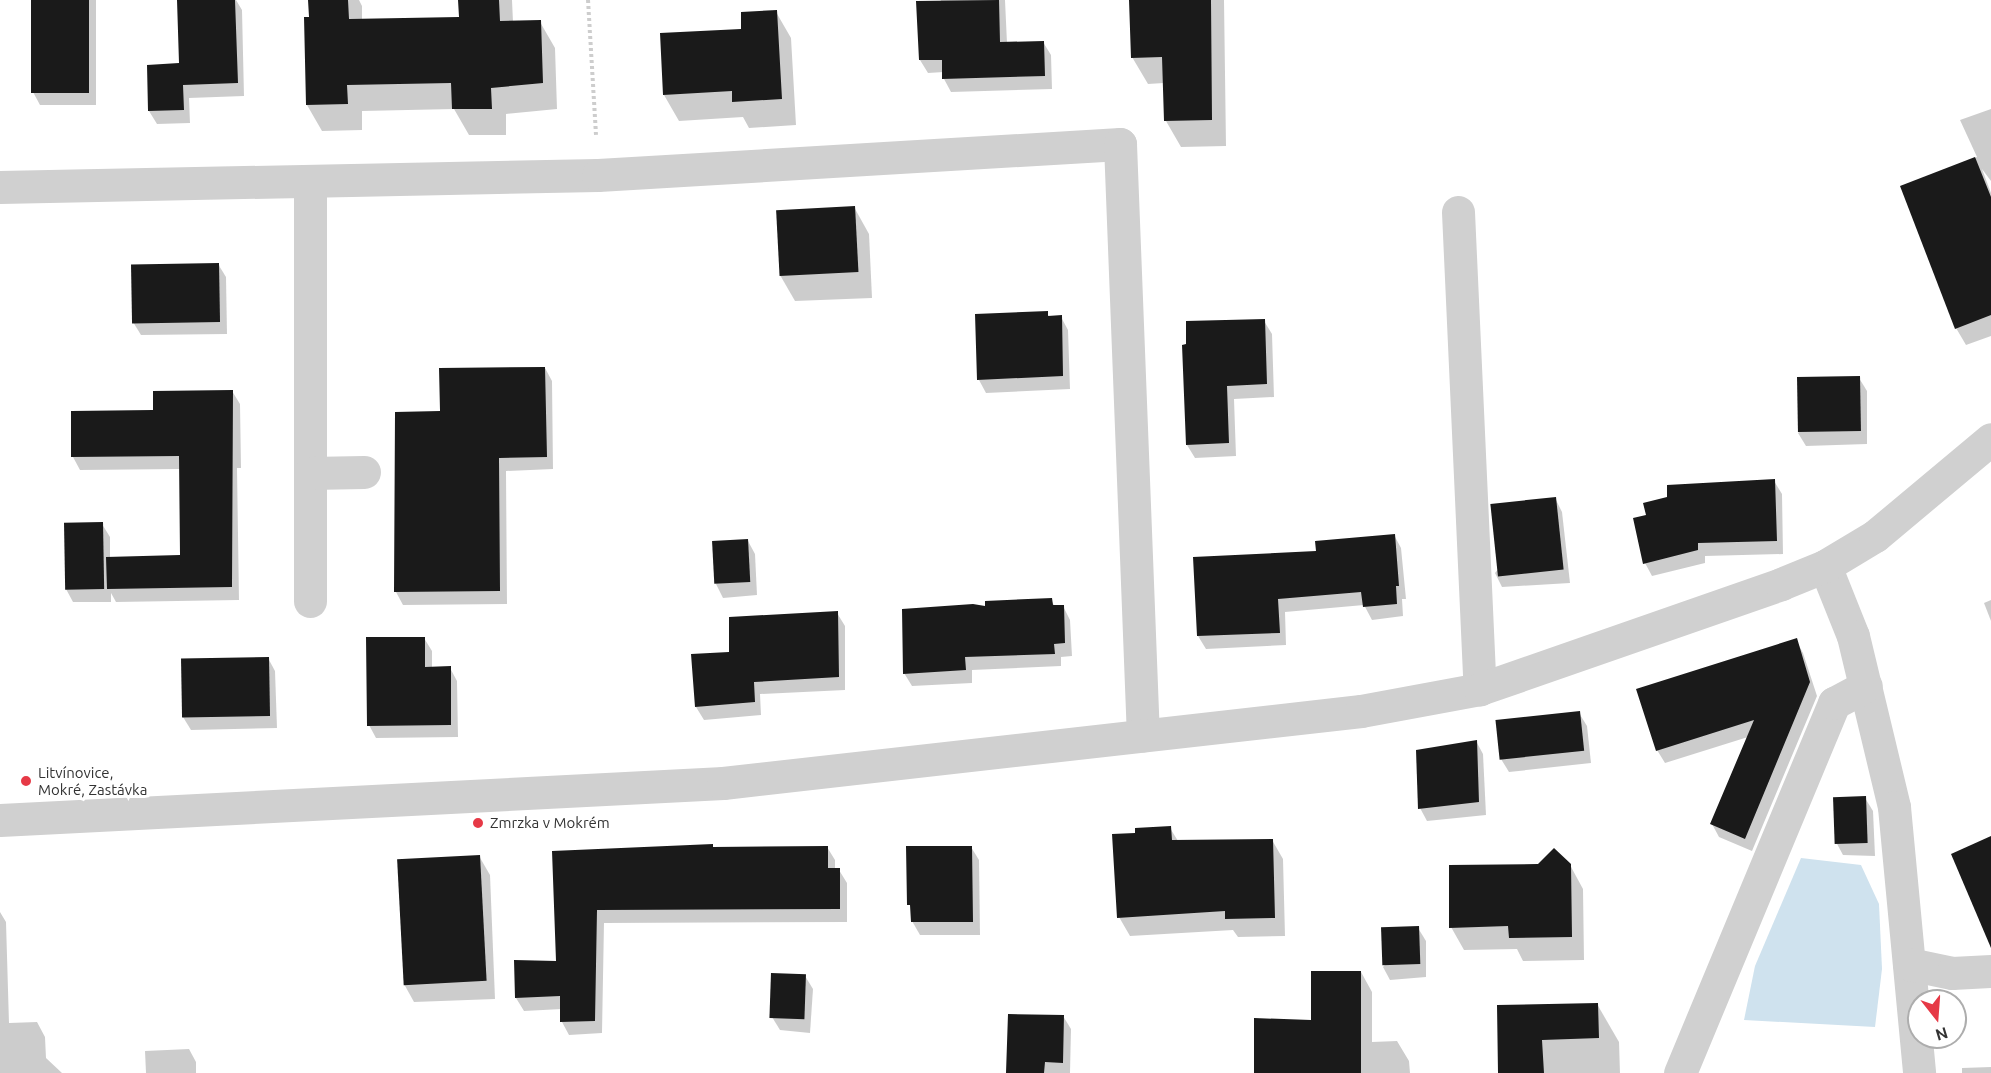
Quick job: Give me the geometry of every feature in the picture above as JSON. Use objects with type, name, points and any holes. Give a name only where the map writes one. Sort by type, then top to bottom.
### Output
[{"type":"street","points":[[0,187],[598,175],[1120,144],[1143,736]]},
{"type":"street","points":[[310,182],[310,601]]},
{"type":"street","points":[[1458,212],[1480,689]]},
{"type":"street","points":[[0,820],[723,783],[1361,711],[1480,689],[1781,584],[1825,566],[1875,536],[1991,439]]},
{"type":"street","points":[[310,473],[364,472]]},
{"type":"street","points":[[1825,566],[1853,636],[1894,807],[1919,1073]]},
{"type":"street","points":[[1680,1073],[1834,703],[1866,686]]},
{"type":"street","points":[[1909,964],[1952,973],[1991,971]]},
{"type":"path","points":[[588,0],[598,175]]},
{"type":"water","points":[[1801,858],[1861,865],[1879,904],[1882,969],[1875,1027],[1744,1020],[1755,966]]},
{"type":"building","points":[[31,0],[89,0],[89,93],[31,93]]},
{"type":"building","points":[[177,0],[235,0],[238,83],[183,85],[184,110],[148,111],[147,65],[179,63]]},
{"type":"building","points":[[308,0],[348,0],[349,19],[459,17],[458,0],[499,0],[500,21],[541,20],[543,83],[491,88],[492,109],[452,109],[451,83],[347,85],[348,104],[306,105],[304,17],[309,17]]},
{"type":"building","points":[[999,0],[1000,42],[1044,41],[1045,76],[942,79],[942,60],[919,60],[916,1]]},
{"type":"building","points":[[1129,0],[1211,0],[1212,120],[1164,121],[1162,57],[1131,58]]},
{"type":"building","points":[[777,10],[782,99],[732,102],[732,91],[663,95],[660,33],[741,29],[741,12]]},
{"type":"building","points":[[1975,157],[1991,197],[1991,315],[1955,329],[1900,186]]},
{"type":"building","points":[[855,206],[858,272],[780,276],[776,210]]},
{"type":"building","points":[[219,263],[220,322],[132,324],[131,265]]},
{"type":"building","points":[[1048,311],[1048,316],[1062,315],[1063,376],[977,380],[975,314]]},
{"type":"building","points":[[1265,319],[1267,384],[1227,386],[1229,443],[1186,445],[1182,345],[1186,344],[1186,321]]},
{"type":"building","points":[[545,367],[547,457],[499,458],[500,591],[394,592],[395,412],[440,411],[439,368]]},
{"type":"building","points":[[1860,376],[1861,431],[1798,432],[1797,377]]},
{"type":"building","points":[[233,390],[232,587],[107,589],[106,557],[180,555],[179,456],[71,457],[71,411],[153,410],[153,391]]},
{"type":"building","points":[[1775,479],[1777,541],[1698,543],[1698,550],[1643,564],[1633,518],[1646,515],[1643,503],[1667,497],[1667,485]]},
{"type":"building","points":[[1556,497],[1564,570],[1498,576],[1490,504]]},
{"type":"building","points":[[103,522],[104,589],[65,590],[64,523]]},
{"type":"building","points":[[1395,534],[1399,586],[1396,586],[1397,604],[1363,607],[1361,592],[1278,599],[1280,633],[1197,636],[1193,557],[1316,551],[1315,541]]},
{"type":"building","points":[[748,539],[750,582],[714,584],[712,541]]},
{"type":"building","points":[[1052,598],[1053,605],[1064,605],[1065,643],[1054,644],[1055,654],[965,657],[966,670],[903,674],[902,609],[973,604],[985,606],[985,601]]},
{"type":"building","points":[[838,611],[839,677],[754,682],[755,702],[695,707],[691,654],[729,652],[729,617]]},
{"type":"building","points":[[366,637],[425,637],[425,667],[451,666],[451,725],[367,726]]},
{"type":"building","points":[[1797,638],[1810,682],[1745,839],[1710,824],[1754,720],[1656,751],[1636,689]]},
{"type":"building","points":[[269,657],[270,716],[182,718],[181,659]]},
{"type":"building","points":[[1580,711],[1584,751],[1500,760],[1495,720]]},
{"type":"building","points":[[1477,740],[1479,802],[1418,809],[1416,750]]},
{"type":"building","points":[[1866,796],[1868,843],[1835,844],[1833,797]]},
{"type":"building","points":[[1171,826],[1172,840],[1273,839],[1275,918],[1225,919],[1225,911],[1117,918],[1112,834],[1135,833],[1135,828]]},
{"type":"building","points":[[1991,836],[1991,948],[1951,854]]},
{"type":"building","points":[[713,844],[713,847],[828,846],[828,868],[840,868],[840,909],[597,910],[595,1021],[560,1022],[560,996],[515,998],[514,960],[556,961],[552,851]]},
{"type":"building","points":[[906,846],[972,846],[973,922],[911,922],[910,905],[907,905]]},
{"type":"building","points":[[1554,848],[1571,864],[1572,937],[1509,938],[1508,926],[1449,928],[1449,865],[1538,864]]},
{"type":"building","points":[[480,855],[487,981],[404,985],[397,859]]},
{"type":"building","points":[[1419,926],[1420,964],[1382,965],[1381,927]]},
{"type":"building","points":[[1311,971],[1361,971],[1361,1073],[1254,1073],[1254,1018],[1311,1020]]},
{"type":"building","points":[[771,973],[806,974],[804,1019],[769,1018]]},
{"type":"building","points":[[1598,1003],[1599,1038],[1542,1040],[1544,1073],[1498,1073],[1497,1005]]},
{"type":"building","points":[[1008,1014],[1064,1015],[1063,1063],[1045,1062],[1044,1073],[1006,1073]]},
{"type":"place","name":"Litvínovice, Mokré, Zastávka","points":[[26,781]]},
{"type":"place","name":"Zmrzka v Mokrém","points":[[478,823]]}]
